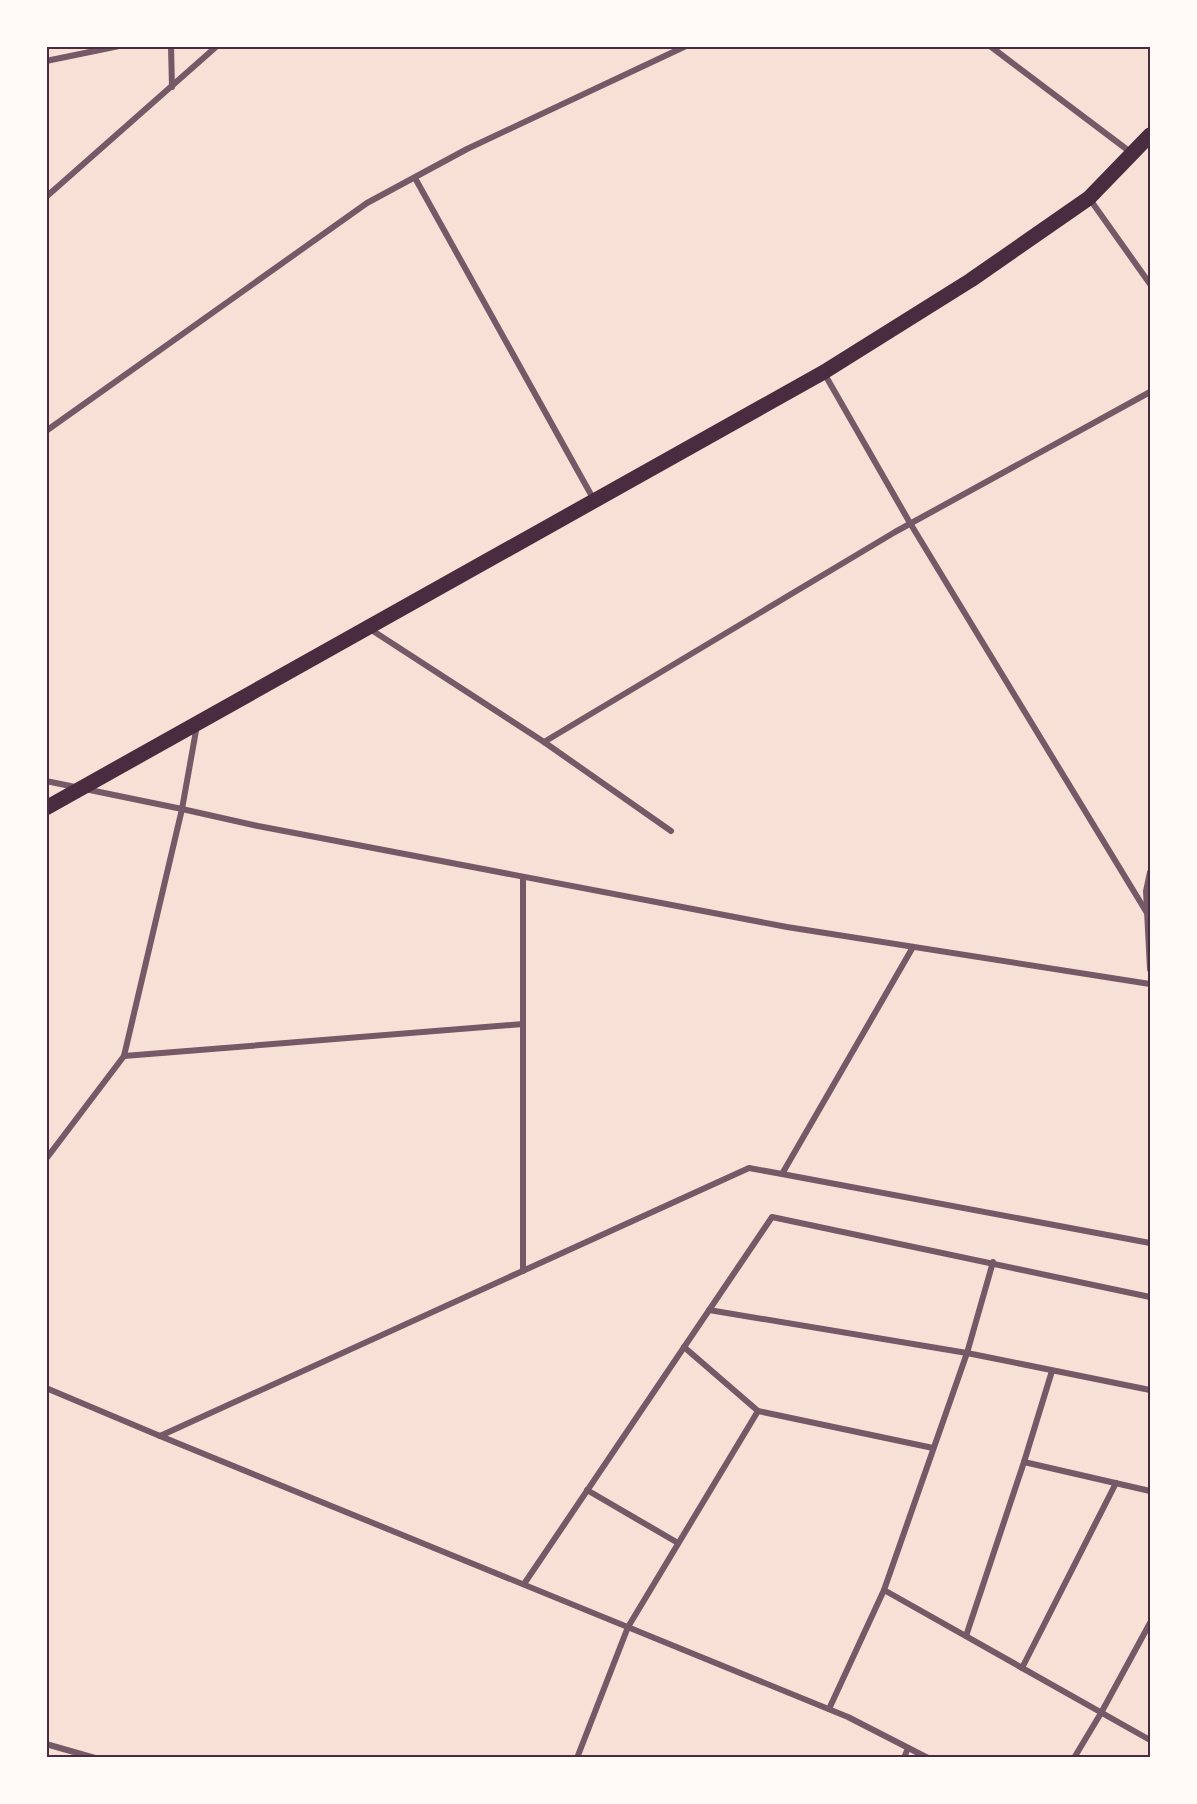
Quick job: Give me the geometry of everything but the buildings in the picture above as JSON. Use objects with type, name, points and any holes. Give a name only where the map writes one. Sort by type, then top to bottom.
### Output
[{"type":"main road","points":[[46,808],[824,372],[971,280],[1089,198],[1150,135]]},
{"type":"street","points":[[46,61],[119,46]]},
{"type":"street","points":[[171,46],[172,87]]},
{"type":"street","points":[[46,197],[217,46]]},
{"type":"street","points":[[46,431],[367,204],[467,149],[686,46]]},
{"type":"street","points":[[990,46],[1133,154]]},
{"type":"street","points":[[415,178],[594,500]]},
{"type":"street","points":[[1089,198],[1150,284]]},
{"type":"street","points":[[824,372],[910,523],[1147,913]]},
{"type":"street","points":[[544,742],[910,523],[1150,392]]},
{"type":"street","points":[[369,629],[544,742],[671,831]]},
{"type":"street","points":[[46,1159],[124,1056],[182,808],[197,723]]},
{"type":"street","points":[[46,781],[182,808],[258,826],[787,927],[1150,984]]},
{"type":"street","points":[[1150,872],[1146,891],[1150,969]]},
{"type":"street","points":[[523,877],[523,1270]]},
{"type":"street","points":[[782,1174],[913,947]]},
{"type":"street","points":[[124,1056],[523,1024]]},
{"type":"street","points":[[160,1436],[748,1168],[1150,1243]]},
{"type":"street","points":[[524,1584],[772,1217],[1150,1296]]},
{"type":"street","points":[[830,1709],[884,1590],[967,1353],[993,1262]]},
{"type":"street","points":[[709,1310],[967,1353],[1150,1390]]},
{"type":"street","points":[[684,1347],[758,1411],[933,1448]]},
{"type":"street","points":[[966,1636],[1052,1371]]},
{"type":"street","points":[[46,1388],[830,1709],[928,1758]]},
{"type":"street","points":[[577,1758],[628,1627],[758,1411]]},
{"type":"street","points":[[1024,1462],[1150,1491]]},
{"type":"street","points":[[1022,1668],[1116,1483]]},
{"type":"street","points":[[587,1490],[678,1543]]},
{"type":"street","points":[[884,1590],[1150,1740]]},
{"type":"street","points":[[1074,1758],[1150,1623]]},
{"type":"street","points":[[46,1744],[95,1758]]},
{"type":"street","points":[[904,1758],[908,1748]]}]
